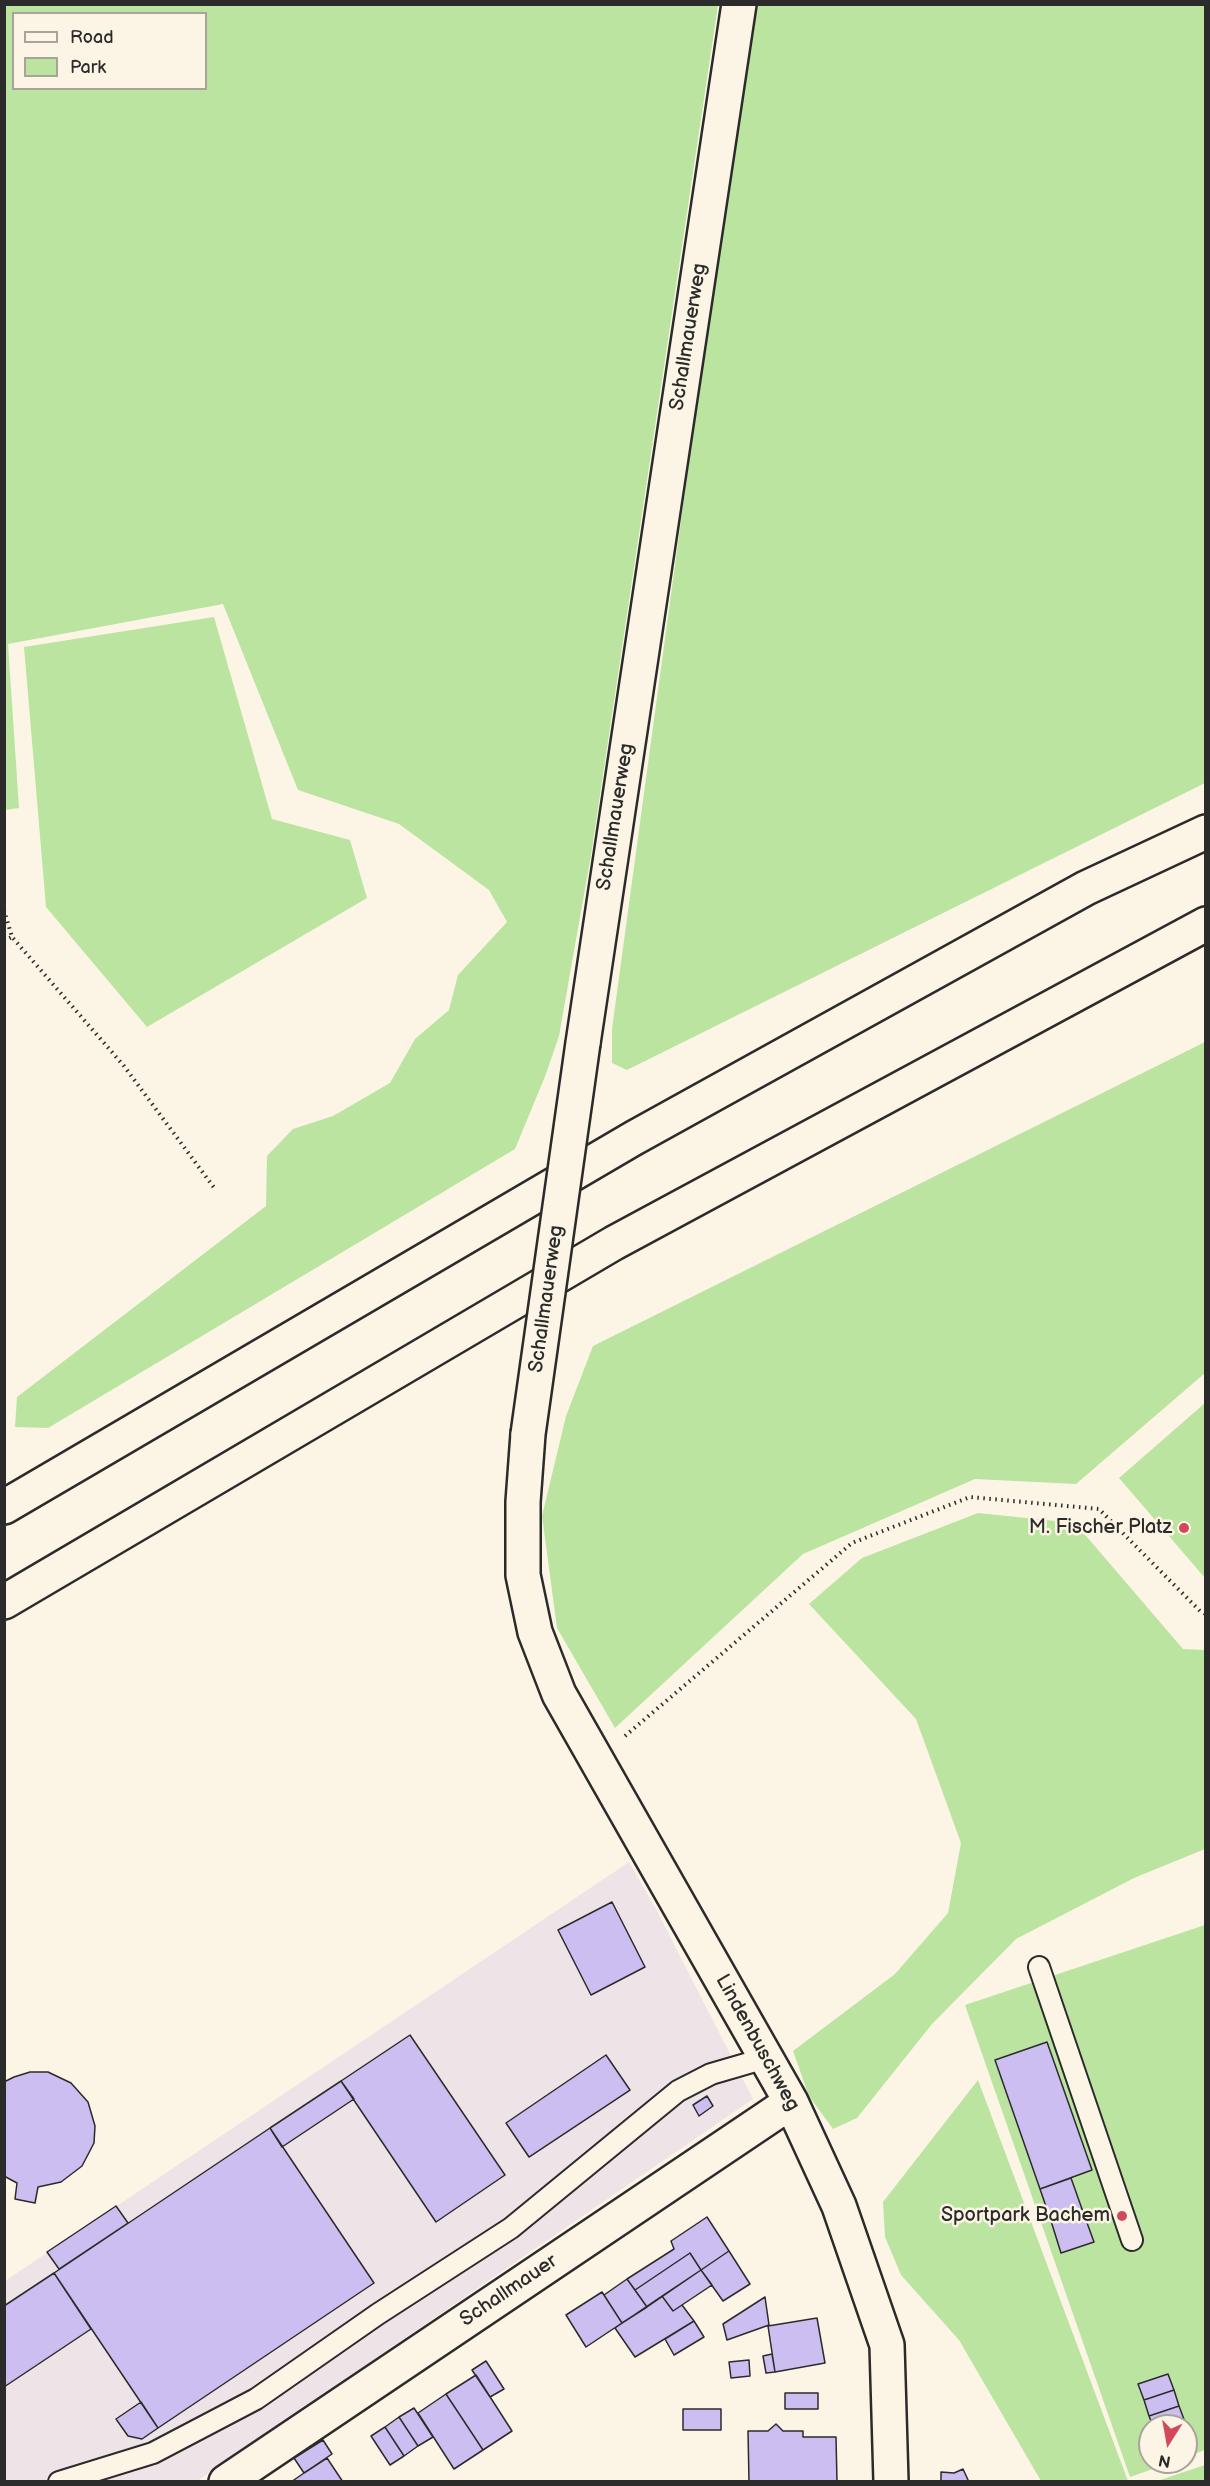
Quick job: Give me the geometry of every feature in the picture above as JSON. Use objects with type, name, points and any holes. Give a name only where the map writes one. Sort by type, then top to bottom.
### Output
[{"type":"main road","name":"Schallmauerweg","points":[[535,1632],[524,1575],[523,1502],[528,1434],[583,1042],[739,4]]},
{"type":"main road","points":[[4,1507],[634,1138],[1086,888],[1206,832]]},
{"type":"main road","points":[[4,1602],[614,1243],[1206,924]]},
{"type":"main road","name":"Lindenbuschweg","points":[[535,1632],[559,1694],[791,2102],[839,2206],[887,2345],[891,2481]]},
{"type":"main road","name":"Schallmauer","points":[[227,2481],[791,2102]]},
{"type":"lane","points":[[1039,1967],[1132,2240]]},
{"type":"lane","points":[[58,2481],[153,2453],[256,2398],[378,2314],[511,2228],[678,2091],[711,2074],[766,2058]]},
{"type":"path","points":[[4,910],[12,937],[124,1066],[215,1189]]},
{"type":"path","points":[[4,941],[12,937]]},
{"type":"path","points":[[597,1760],[852,1543],[970,1497],[1099,1509],[1200,1611],[1206,1614]]},
{"type":"shaded area","points":[[629,1862],[656,1909],[753,2099],[197,2481],[5,2482],[5,2281]]},
{"type":"green space","points":[[5,4],[718,5],[591,855],[559,1036],[515,1149],[48,1428],[15,1427],[17,1397],[266,1206],[267,1156],[293,1129],[333,1116],[390,1083],[415,1039],[449,1010],[458,975],[507,922],[489,890],[399,824],[298,790],[223,604],[8,644],[19,808],[5,810]]},
{"type":"green space","points":[[751,5],[1205,5],[1205,783],[627,1070],[612,1063],[612,1029]]},
{"type":"green space","points":[[214,617],[272,819],[350,840],[367,898],[147,1027],[46,907],[24,647]]},
{"type":"green space","points":[[1205,1042],[1205,1373],[1076,1484],[975,1479],[803,1554],[615,1728],[557,1628],[542,1516],[566,1416],[593,1346]]},
{"type":"green space","name":"M. Fischer Platz","points":[[1205,1403],[1205,1578],[1119,1478]]},
{"type":"green space","points":[[978,1513],[1075,1523],[1183,1649],[1205,1650],[1205,1849],[1134,1878],[1016,1939],[932,2024],[857,2118],[833,2129],[809,2096],[793,2051],[895,1974],[948,1913],[961,1843],[916,1719],[809,1604],[862,1558]]},
{"type":"green space","name":"Sportpark Bachem","points":[[1205,1925],[1205,2450],[1198,2453],[1198,2414],[1138,2414],[1139,2474],[1130,2477],[965,2005]]},
{"type":"green space","points":[[978,2080],[1128,2481],[1041,2481],[959,2340],[901,2275],[885,2237],[883,2202]]},
{"type":"green space","points":[[1205,2465],[1205,2481],[1157,2481],[1178,2474],[1198,2474],[1198,2467]]},
{"type":"building","points":[[612,1902],[645,1967],[591,1995],[558,1930]]},
{"type":"building","points":[[410,2035],[505,2175],[436,2222],[341,2081]]},
{"type":"building","points":[[1047,2042],[1092,2170],[1040,2189],[995,2060]]},
{"type":"building","points":[[606,2055],[630,2090],[529,2157],[506,2123]]},
{"type":"building","points":[[30,2072],[48,2072],[71,2083],[88,2102],[95,2126],[94,2143],[82,2166],[61,2182],[38,2187],[35,2203],[15,2199],[17,2183],[4,2176],[4,2082]]},
{"type":"building","points":[[341,2081],[354,2099],[282,2147],[270,2128]]},
{"type":"building","points":[[707,2096],[713,2106],[699,2116],[693,2105]]},
{"type":"building","points":[[270,2128],[374,2283],[158,2428],[54,2273]]},
{"type":"building","points":[[1071,2178],[1082,2209],[1051,2221],[1040,2189]]},
{"type":"building","points":[[116,2206],[128,2223],[59,2269],[47,2252]]},
{"type":"building","points":[[1082,2209],[1094,2242],[1061,2253],[1051,2221]]},
{"type":"building","points":[[707,2217],[729,2251],[701,2270],[690,2253],[635,2290],[627,2279],[674,2249],[671,2241]]},
{"type":"building","points":[[729,2251],[750,2284],[723,2301],[701,2270]]},
{"type":"building","points":[[690,2253],[701,2270],[647,2307],[635,2290]]},
{"type":"building","points":[[701,2270],[712,2285],[673,2311],[662,2296]]},
{"type":"building","points":[[54,2273],[91,2329],[4,2387],[4,2306]]},
{"type":"building","points":[[627,2279],[647,2307],[622,2323],[604,2295]]},
{"type":"building","points":[[602,2292],[622,2323],[586,2347],[566,2315]]},
{"type":"building","points":[[662,2296],[673,2311],[682,2305],[694,2321],[635,2357],[615,2328]]},
{"type":"building","points":[[765,2297],[769,2325],[727,2340],[723,2324]]},
{"type":"building","points":[[817,2318],[825,2363],[775,2372],[768,2326]]},
{"type":"building","points":[[694,2321],[704,2337],[674,2355],[665,2339]]},
{"type":"building","points":[[772,2354],[775,2372],[766,2373],[763,2356]]},
{"type":"building","points":[[749,2360],[750,2376],[731,2378],[729,2362]]},
{"type":"building","points":[[486,2361],[504,2389],[490,2397],[472,2370]]},
{"type":"building","points":[[1168,2374],[1174,2390],[1144,2400],[1138,2384]]},
{"type":"building","points":[[476,2375],[512,2431],[483,2450],[446,2394]]},
{"type":"building","points":[[1174,2390],[1179,2406],[1148,2414],[1144,2400]]},
{"type":"building","points":[[785,2393],[818,2393],[818,2409],[785,2409]]},
{"type":"building","points":[[446,2394],[483,2450],[454,2469],[418,2413]]},
{"type":"building","points":[[141,2402],[158,2428],[142,2439],[128,2436],[116,2419]]},
{"type":"building","points":[[1179,2406],[1182,2414],[1155,2414]]},
{"type":"building","points":[[414,2408],[433,2437],[418,2446],[399,2417]]},
{"type":"building","points":[[683,2409],[721,2409],[721,2430],[683,2430]]},
{"type":"building","points":[[399,2417],[418,2446],[404,2456],[385,2427]]},
{"type":"building","points":[[776,2424],[783,2431],[803,2431],[803,2437],[836,2437],[837,2482],[749,2482],[748,2431],[768,2431]]},
{"type":"building","points":[[385,2427],[404,2456],[390,2465],[371,2436]]},
{"type":"building","points":[[323,2440],[332,2454],[304,2473],[294,2458]]},
{"type":"building","points":[[327,2458],[343,2482],[291,2482],[304,2473]]},
{"type":"building","points":[[963,2469],[969,2482],[941,2482],[941,2472],[954,2473]]},
{"type":"place","name":"M. Fischer Platz","points":[[1184,1528]]},
{"type":"place","name":"Sportpark Bachem","points":[[1122,2216]]}]
